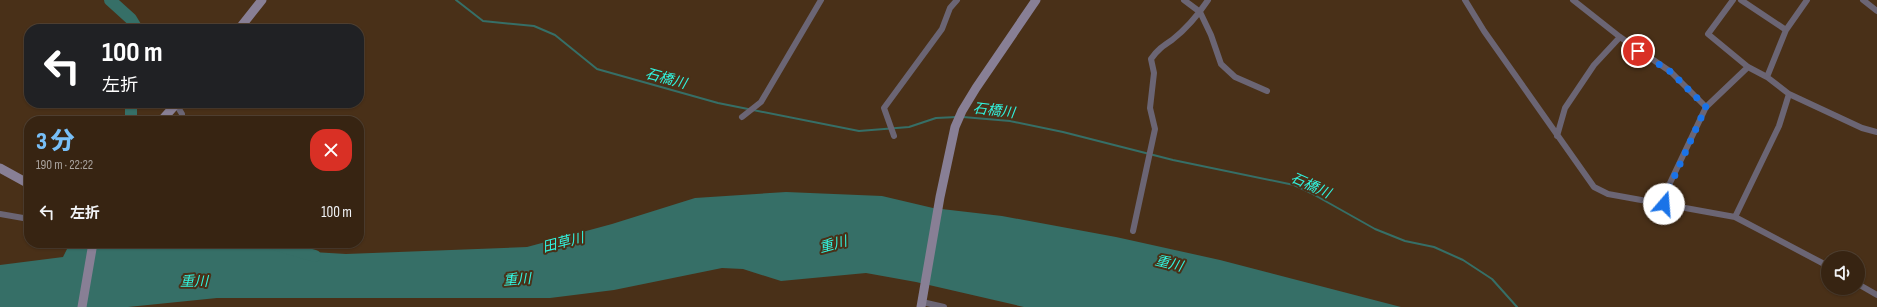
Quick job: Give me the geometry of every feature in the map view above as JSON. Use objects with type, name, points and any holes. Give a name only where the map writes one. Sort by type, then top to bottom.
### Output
[{"type":"street","points":[[243,24],[262,0]]},
{"type":"street","points":[[742,117],[761,102],[821,0]]},
{"type":"street","points":[[894,136],[884,108],[942,29],[950,8],[957,0]]},
{"type":"street","points":[[944,307],[921,304],[940,197],[955,127],[962,111],[1036,0]]},
{"type":"street","points":[[1184,0],[1200,12],[1211,35],[1220,64],[1235,77],[1267,91]]},
{"type":"street","points":[[1133,231],[1155,129],[1150,108],[1154,73],[1151,59],[1157,49],[1172,39],[1200,12],[1208,0]]},
{"type":"street","points":[[1465,0],[1484,31],[1594,187],[1600,191],[1735,217],[1821,262]]},
{"type":"street","points":[[1573,0],[1620,37],[1671,72],[1706,107]]},
{"type":"street","points":[[1733,0],[1708,34],[1748,67],[1767,77],[1789,94],[1862,128],[1877,132]]},
{"type":"street","points":[[1741,0],[1786,30]]},
{"type":"street","points":[[1767,77],[1786,30],[1807,0]]},
{"type":"street","points":[[1863,0],[1877,11]]},
{"type":"street","points":[[1557,136],[1565,108],[1594,65],[1620,37]]},
{"type":"street","points":[[1664,204],[1670,186],[1706,107],[1748,67]]},
{"type":"street","points":[[1735,217],[1779,126],[1789,94]]},
{"type":"street","points":[[165,116],[172,108]]},
{"type":"street","points":[[0,168],[24,181]]},
{"type":"street","points":[[0,214],[24,217]]},
{"type":"street","points":[[82,307],[91,248]]},
{"type":"street","points":[[1865,288],[1877,295]]},
{"type":"water","name":"重川","points":[[786,192],[882,196],[933,208],[1002,216],[1116,237],[1220,260],[1401,307],[1024,307],[916,282],[866,273],[781,281],[743,269],[722,268],[614,290],[550,298],[217,298],[128,307],[0,307],[0,265],[63,257],[68,248],[276,248],[279,250],[346,254],[527,247],[612,224],[695,198]]},
{"type":"waterway","name":"田草川","points":[[110,0],[131,19],[134,24]]},
{"type":"waterway","name":"石橋川","points":[[456,0],[483,21],[534,26],[555,35],[597,69],[718,103],[748,109]]},
{"type":"waterway","name":"田草川","points":[[131,108],[131,116]]},
{"type":"waterway","name":"石橋川","points":[[753,110],[859,131],[909,127],[936,118],[957,117]]},
{"type":"waterway","name":"石橋川","points":[[963,117],[1010,121],[1063,132],[1173,160],[1294,185],[1375,229],[1405,241],[1434,247],[1463,260],[1492,279],[1517,307]]},
{"type":"waterway","name":"田草川","points":[[287,248],[315,256]]},
{"type":"route","points":[[1638,51],[1671,72],[1706,107],[1688,144],[1664,204]]}]
